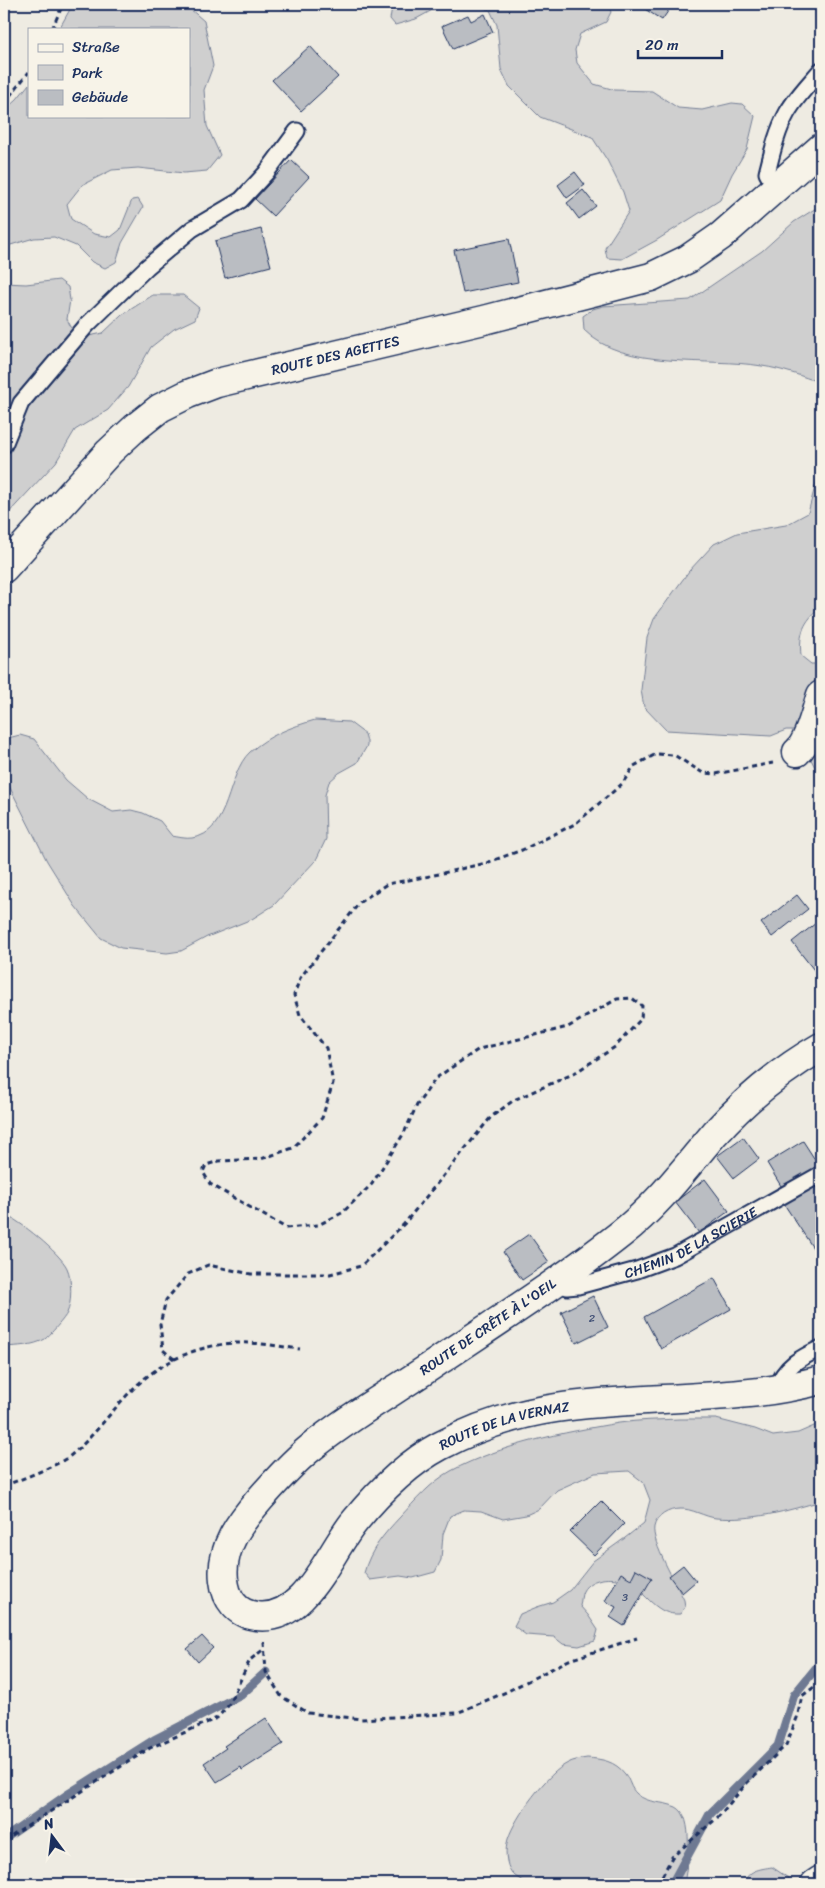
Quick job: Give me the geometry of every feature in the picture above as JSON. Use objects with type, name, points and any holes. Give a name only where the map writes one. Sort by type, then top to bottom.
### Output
[{"type":"street","points":[[775,188],[821,148]]},
{"type":"street","name":"ROUTE DES AGETTES","points":[[4,568],[109,452],[160,408],[188,394],[217,383],[484,320],[638,281],[675,266],[721,236],[775,188]]},
{"type":"street","points":[[797,752],[809,730],[821,695]]},
{"type":"street","name":"ROUTE DE CRÊTE À L'OEIL","points":[[263,1617],[248,1614],[234,1606],[226,1593],[223,1578],[224,1560],[237,1528],[256,1504],[298,1459],[330,1434],[602,1249],[646,1213],[665,1194],[718,1130],[752,1096],[784,1070],[821,1047]]},
{"type":"street","name":"ROUTE DE LA VERNAZ","points":[[263,1617],[286,1612],[299,1601],[352,1524],[394,1480],[425,1455],[471,1432],[516,1417],[554,1408],[599,1403],[699,1398],[821,1380]]},
{"type":"street","points":[[815,1884],[821,1880]]},
{"type":"lane","points":[[775,188],[767,173],[787,114],[800,93],[821,70]]},
{"type":"lane","points":[[4,445],[21,403],[88,325],[147,267],[192,229],[241,200],[266,174],[297,131]]},
{"type":"lane","name":"CHEMIN DE LA SCIERIE","points":[[556,1281],[567,1287],[578,1286],[637,1270],[675,1256],[820,1175]]},
{"type":"lane","points":[[777,1388],[782,1374],[789,1367],[821,1348]]},
{"type":"path","points":[[52,28],[63,4]]},
{"type":"path","points":[[4,103],[28,73]]},
{"type":"path","points":[[174,1358],[163,1350],[160,1324],[166,1300],[188,1274],[208,1265],[251,1274],[330,1274],[361,1266],[404,1224],[491,1117],[514,1100],[573,1074],[614,1047],[641,1019],[642,1006],[632,998],[617,999],[568,1027],[479,1049],[436,1078],[417,1105],[404,1133],[372,1184],[342,1214],[318,1225],[286,1228],[210,1184],[202,1172],[206,1165],[219,1161],[261,1159],[293,1148],[322,1118],[333,1083],[326,1048],[300,1015],[294,996],[300,978],[360,902],[387,884],[486,863],[522,850],[575,824],[622,784],[634,766],[656,754],[674,755],[703,773],[716,774],[774,763],[797,752]]},
{"type":"path","points":[[4,1486],[69,1456],[136,1386],[160,1366],[174,1358],[214,1346],[250,1343],[300,1349]]},
{"type":"path","points":[[263,1617],[266,1672],[281,1696],[308,1713],[361,1719],[457,1712],[506,1692],[570,1660],[637,1638]]},
{"type":"path","points":[[4,1841],[150,1748],[217,1718],[228,1706],[250,1660],[264,1649]]},
{"type":"path","points":[[658,1884],[672,1857],[718,1817],[747,1783],[786,1745],[797,1718],[802,1696],[821,1682]]},
{"type":"green space","points":[[73,4],[181,4],[189,8],[204,21],[213,66],[204,90],[207,126],[220,155],[207,171],[184,173],[138,168],[112,170],[82,185],[67,204],[71,219],[94,234],[111,237],[120,230],[132,200],[138,199],[143,207],[122,243],[116,262],[105,268],[92,262],[76,246],[54,237],[34,238],[4,247],[4,111],[28,85],[28,118],[190,118],[190,28],[60,28]]},
{"type":"green space","points":[[399,4],[608,4],[611,12],[606,22],[580,34],[575,50],[577,63],[594,84],[615,90],[652,91],[678,108],[702,110],[732,103],[742,104],[755,116],[747,149],[732,174],[720,200],[657,240],[622,259],[607,258],[605,248],[629,211],[623,192],[607,160],[592,137],[540,117],[509,86],[501,69],[497,25],[490,10],[476,5],[436,8],[416,19],[395,25],[390,19],[392,7]]},
{"type":"green space","points":[[821,205],[821,383],[799,375],[762,366],[668,360],[621,352],[601,343],[584,330],[583,316],[593,309],[603,306],[690,300],[762,251],[794,222]]},
{"type":"green space","points":[[59,280],[68,287],[70,300],[67,319],[71,327],[89,336],[103,333],[122,315],[153,295],[183,295],[199,308],[195,319],[174,329],[151,347],[128,387],[108,410],[75,430],[56,462],[4,518],[4,283],[26,284]]},
{"type":"green space","points":[[821,464],[821,607],[806,623],[802,634],[801,656],[811,664],[821,664],[821,779],[796,730],[786,730],[771,736],[666,730],[644,707],[641,690],[647,638],[654,619],[689,571],[714,544],[737,533],[786,525],[808,513]]},
{"type":"green space","points":[[315,720],[349,722],[365,734],[367,741],[367,746],[357,763],[339,773],[329,782],[325,795],[326,839],[316,860],[274,905],[252,919],[207,937],[181,951],[167,953],[121,948],[101,938],[75,906],[47,861],[4,776],[4,739],[20,735],[34,739],[66,780],[88,799],[113,812],[131,810],[143,813],[160,821],[172,836],[192,838],[205,834],[214,826],[227,801],[236,774],[250,752],[281,732]]},
{"type":"green space","points":[[4,1214],[19,1223],[56,1254],[69,1272],[71,1290],[67,1313],[45,1339],[20,1346],[4,1347]]},
{"type":"green space","points":[[716,1419],[755,1429],[773,1436],[798,1433],[821,1423],[821,1501],[782,1512],[756,1517],[729,1519],[676,1509],[660,1516],[657,1520],[654,1527],[656,1543],[684,1600],[685,1607],[680,1614],[672,1614],[658,1608],[629,1583],[611,1578],[592,1582],[582,1593],[580,1606],[598,1630],[595,1641],[579,1646],[563,1644],[554,1637],[526,1635],[514,1626],[520,1614],[553,1602],[570,1590],[593,1561],[644,1523],[650,1500],[643,1482],[629,1471],[595,1473],[557,1490],[539,1509],[526,1515],[503,1519],[481,1511],[464,1510],[450,1516],[443,1534],[441,1560],[435,1572],[413,1578],[400,1576],[370,1580],[364,1573],[370,1557],[388,1530],[424,1492],[451,1471],[490,1454],[555,1435],[626,1422]]},
{"type":"green space","points":[[587,1758],[613,1763],[625,1774],[633,1789],[641,1797],[671,1805],[682,1812],[688,1831],[687,1866],[684,1884],[528,1884],[512,1873],[507,1861],[506,1852],[508,1839],[517,1819],[533,1796],[560,1768],[572,1761]]},
{"type":"green space","points":[[772,1867],[797,1884],[744,1884],[751,1873]]},
{"type":"building","points":[[637,4],[673,4],[662,20]]},
{"type":"building","points":[[485,14],[493,32],[453,49],[442,26],[468,15],[471,21]]},
{"type":"building","points":[[310,46],[338,77],[301,111],[272,80]]},
{"type":"building","points":[[291,160],[309,177],[273,216],[255,199]]},
{"type":"building","points":[[575,172],[585,185],[567,198],[558,185]]},
{"type":"building","points":[[583,190],[596,206],[579,219],[567,203]]},
{"type":"building","points":[[261,229],[271,266],[225,278],[215,241]]},
{"type":"building","points":[[509,239],[518,282],[463,293],[454,250]]},
{"type":"building","points":[[797,895],[808,909],[772,937],[761,923]]},
{"type":"building","points":[[821,919],[821,979],[792,942]]},
{"type":"building","points":[[743,1137],[759,1159],[734,1178],[717,1156]]},
{"type":"building","points":[[803,1141],[821,1169],[784,1191],[767,1163]]},
{"type":"building","points":[[705,1179],[729,1211],[699,1233],[675,1202]]},
{"type":"building","points":[[815,1183],[821,1192],[821,1242],[813,1248],[784,1204]]},
{"type":"building","points":[[529,1234],[549,1262],[522,1280],[503,1252]]},
{"type":"building","points":[[714,1278],[731,1309],[661,1349],[644,1317]]},
{"type":"building","points":[[593,1296],[608,1327],[576,1343],[561,1312]]},
{"type":"building","points":[[601,1501],[624,1524],[594,1555],[570,1532]]},
{"type":"building","points":[[683,1565],[696,1581],[682,1593],[669,1576]]},
{"type":"building","points":[[636,1569],[652,1578],[624,1626],[610,1617],[616,1607],[605,1601],[621,1573],[631,1579]]},
{"type":"building","points":[[202,1636],[213,1648],[198,1662],[187,1649]]},
{"type":"building","points":[[266,1718],[283,1744],[242,1770],[241,1767],[217,1782],[204,1763],[226,1748],[224,1746]]},
{"type":"waterway","points":[[672,1884],[710,1814],[778,1746],[794,1695],[821,1662]]},
{"type":"waterway","points":[[4,1839],[70,1793],[154,1740],[241,1695],[266,1672]]}]
